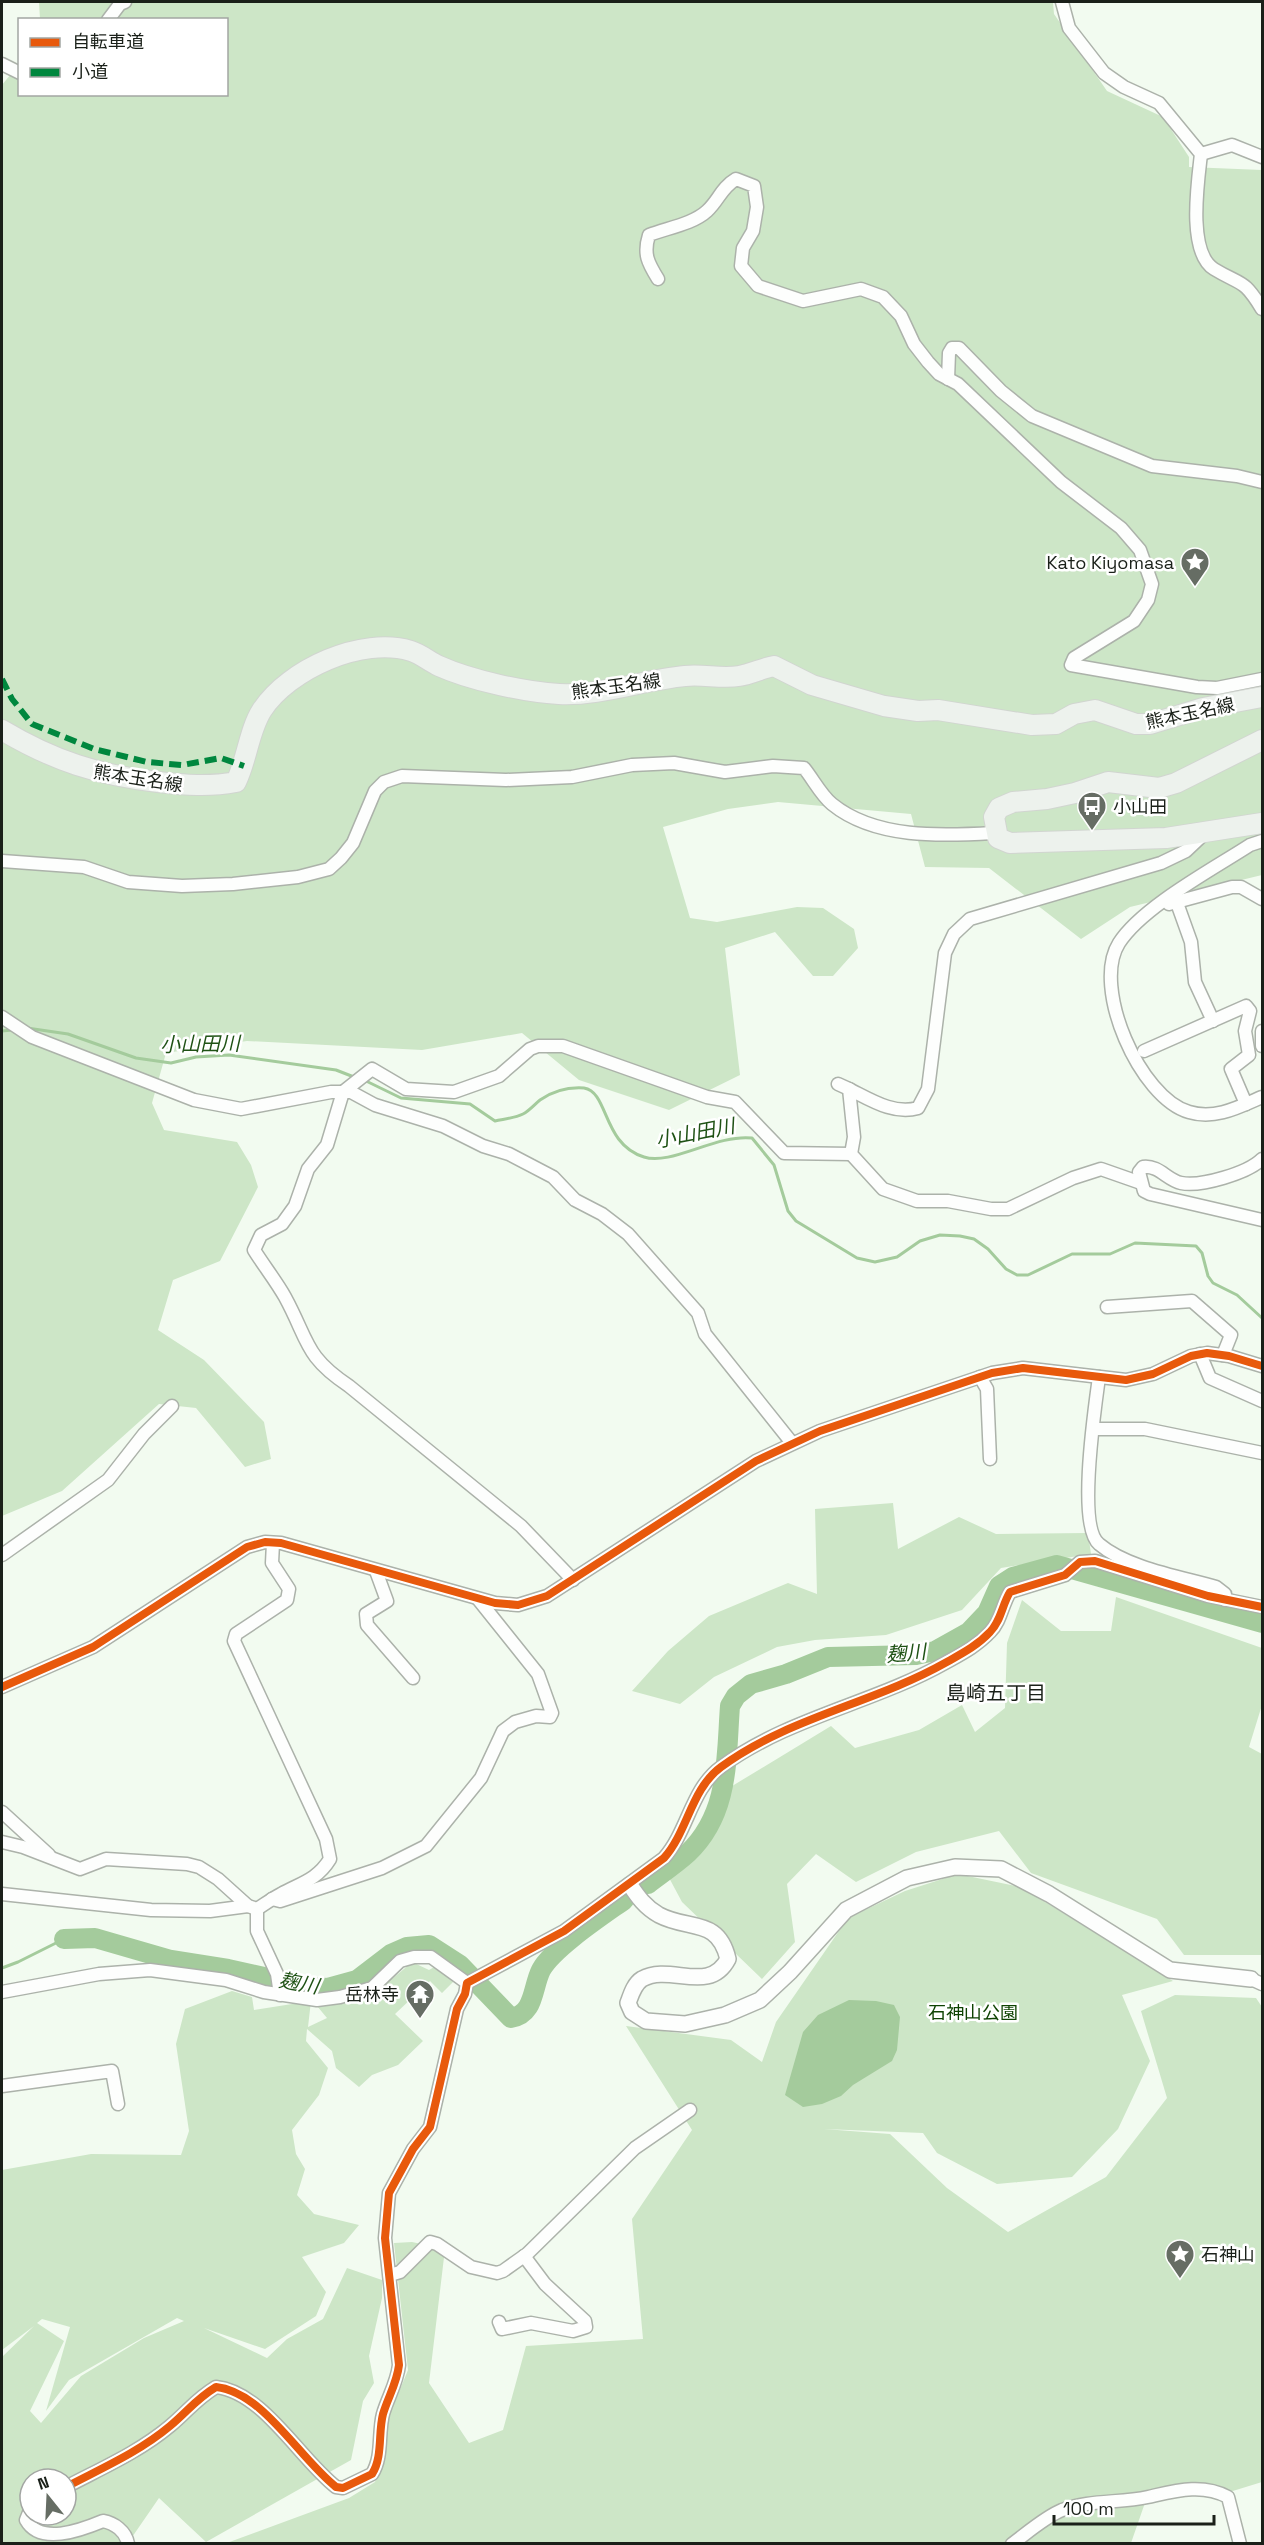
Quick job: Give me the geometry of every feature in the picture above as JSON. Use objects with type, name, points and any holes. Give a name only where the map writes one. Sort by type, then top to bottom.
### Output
[{"type":"main road","name":"熊本玉名線","points":[[2,730],[45,753],[100,774],[190,787],[236,782],[244,766],[261,712],[279,688],[300,672],[328,660],[385,647],[411,651],[441,667],[482,679],[560,694],[687,676],[740,676],[774,666],[812,686],[884,706],[918,711],[938,710],[1032,725],[1056,724],[1074,714],[1095,710],[1136,724],[1150,724],[1203,708],[1263,697]]},
{"type":"main road","points":[[1263,740],[1176,783],[1159,788],[1108,782],[1047,800],[1013,802],[999,807],[994,817],[998,838],[1010,843],[1137,839],[1206,833],[1263,823]]},
{"type":"street","points":[[110,18],[120,4],[125,2]]},
{"type":"street","points":[[1062,2],[1069,28],[1104,73],[1124,87],[1159,103],[1201,154],[1196,211],[1203,253],[1214,269],[1263,295]]},
{"type":"street","points":[[2,64],[18,72]]},
{"type":"street","points":[[1201,154],[1232,145],[1263,157]]},
{"type":"street","points":[[658,279],[646,260],[649,235],[699,217],[709,209],[724,186],[736,179],[754,186],[757,207],[753,231],[743,248],[741,266],[758,286],[803,301],[861,289],[883,297],[901,316],[914,344],[939,374],[958,384],[1060,482],[1121,528],[1140,550],[1152,584],[1148,600],[1134,621],[1074,658],[1071,665],[1197,687],[1217,688],[1263,679]]},
{"type":"street","points":[[1250,289],[1263,309]]},
{"type":"street","points":[[948,379],[949,353],[952,348],[959,348],[1001,391],[1032,416],[1152,466],[1237,476],[1263,482]]},
{"type":"street","points":[[2,861],[84,867],[128,882],[182,886],[233,884],[298,877],[329,869],[341,858],[353,843],[375,791],[384,782],[402,776],[506,780],[572,777],[633,765],[665,763],[725,772],[773,766],[804,768],[831,803],[854,819],[894,830],[952,836],[993,833],[998,838]]},
{"type":"street","points":[[851,1154],[854,1137],[844,1087],[883,1106],[907,1112],[918,1108],[928,1089],[945,953],[954,934],[970,919],[1161,863],[1186,851],[1206,833]]},
{"type":"street","points":[[1263,841],[1250,845],[1162,903],[1132,927],[1118,944],[1111,962],[1110,978],[1128,1044],[1149,1084],[1164,1099],[1187,1112],[1206,1116],[1219,1114],[1263,1097]]},
{"type":"street","points":[[1162,903],[1177,903],[1232,887],[1241,887],[1263,898]]},
{"type":"street","points":[[1177,903],[1191,942],[1195,982],[1213,1021]]},
{"type":"street","points":[[1144,1051],[1246,1006],[1250,1011],[1245,1030],[1249,1054],[1231,1068],[1246,1104]]},
{"type":"street","points":[[2,1017],[32,1037],[194,1100],[241,1108],[347,1088],[372,1069],[406,1089],[454,1092],[499,1076],[538,1046],[563,1046],[707,1097],[735,1102],[784,1153],[851,1154],[883,1189],[917,1201],[948,1201],[992,1209],[1008,1209],[1073,1178],[1101,1169],[1141,1184],[1150,1194],[1263,1221]]},
{"type":"street","points":[[1263,1031],[1263,1046]]},
{"type":"street","points":[[347,1088],[375,1105],[443,1126],[483,1146],[509,1154],[553,1177],[575,1200],[628,1234],[698,1312],[705,1334],[792,1443]]},
{"type":"street","points":[[347,1088],[327,1144],[308,1169],[295,1206],[282,1224],[261,1235],[254,1250],[285,1298],[309,1351],[329,1373],[520,1526],[573,1580]]},
{"type":"street","points":[[1141,1184],[1139,1172],[1143,1167],[1149,1166],[1166,1173],[1179,1183],[1192,1183],[1242,1173],[1263,1159]]},
{"type":"street","points":[[1107,1307],[1192,1301],[1231,1335],[1223,1355]]},
{"type":"street","points":[[1200,1354],[1210,1378],[1263,1401]]},
{"type":"street","points":[[2,1687],[93,1647],[247,1547],[273,1543],[478,1599],[518,1605],[547,1596],[756,1461],[792,1443],[981,1377],[1023,1368],[1126,1380],[1153,1374],[1200,1354],[1223,1355],[1263,1366]]},
{"type":"street","points":[[981,1377],[987,1389],[990,1459]]},
{"type":"street","points":[[1099,1377],[1089,1472],[1090,1525],[1097,1543],[1116,1555],[1216,1587],[1225,1593],[1225,1600]]},
{"type":"street","points":[[2,1555],[108,1480],[144,1434],[172,1406]]},
{"type":"street","points":[[1093,1429],[1145,1429],[1263,1453]]},
{"type":"street","points":[[2,1894],[151,1910],[210,1911],[252,1907],[309,1882],[323,1872],[330,1859],[326,1839],[234,1641],[236,1634],[287,1600],[290,1588],[272,1563],[273,1543]]},
{"type":"street","points":[[78,2481],[135,2451],[171,2425],[196,2399],[216,2387],[241,2393],[260,2407],[290,2442],[336,2487],[343,2488],[363,2480],[376,2468],[382,2415],[398,2373],[385,2228],[389,2193],[413,2149],[430,2127],[457,2009],[471,1980],[564,1931],[664,1858],[676,1845],[702,1788],[721,1767],[751,1748],[819,1717],[921,1676],[975,1646],[992,1631],[1010,1592],[1065,1575],[1080,1562],[1095,1561],[1225,1600],[1263,1607]]},
{"type":"street","points":[[376,1571],[387,1602],[366,1614],[367,1624],[413,1678]]},
{"type":"street","points":[[272,1899],[280,1901],[382,1868],[426,1846],[481,1779],[503,1731],[515,1722],[536,1716],[550,1717],[552,1713],[538,1674],[478,1599]]},
{"type":"street","points":[[2,1812],[54,1860]]},
{"type":"street","points":[[2,1842],[80,1869],[106,1859],[187,1864],[199,1867],[218,1879],[252,1907],[259,1940],[277,1974],[280,1993]]},
{"type":"street","points":[[630,1885],[640,1900],[661,1916],[709,1929],[724,1944],[728,1959],[723,1970],[714,1976],[652,1976],[642,1979],[634,1987],[628,2003],[632,2012],[646,2021],[686,2024],[725,2015],[759,2000],[790,1972],[846,1910],[907,1878],[954,1867],[1001,1869],[1049,1894],[1170,1970],[1257,1981]]},
{"type":"street","points":[[2,1992],[99,1974],[150,1970],[226,1980],[242,1987],[317,2000],[372,1988],[400,1961],[414,1957],[431,1957],[471,1980]]},
{"type":"street","points":[[2,2086],[112,2071],[118,2104]]},
{"type":"street","points":[[390,2276],[400,2272],[430,2242],[437,2244],[471,2267],[497,2273],[524,2256],[635,2148],[690,2110]]},
{"type":"street","points":[[499,2322],[502,2328],[531,2323],[573,2331],[586,2327],[585,2321],[545,2284],[524,2256]]},
{"type":"street","points":[[1012,2544],[1061,2511],[1113,2500],[1147,2497],[1168,2491],[1199,2489],[1228,2497],[1239,2544]]},
{"type":"street","points":[[29,2527],[41,2537],[54,2541],[65,2539],[103,2521],[120,2529],[127,2537],[128,2544]]},
{"type":"green space","points":[[39,2],[1053,2],[1054,14],[1107,91],[1163,117],[1189,157],[1189,167],[1262,170],[1262,875],[1130,907],[1081,939],[989,868],[925,867],[911,814],[778,802],[728,809],[663,827],[690,918],[717,922],[797,907],[823,908],[854,929],[858,948],[833,976],[813,976],[775,932],[725,948],[740,1075],[669,1110],[579,1080],[522,1033],[422,1050],[247,1041],[166,1053],[152,1103],[164,1130],[237,1142],[251,1165],[258,1187],[220,1261],[173,1280],[158,1330],[204,1360],[264,1422],[271,1459],[245,1467],[196,1408],[159,1404],[62,1491],[2,1516],[2,85],[18,65],[18,96],[228,96],[228,18],[40,18]]},
{"type":"green space","points":[[893,1503],[898,1549],[959,1517],[996,1534],[1088,1533],[1091,1554],[1001,1568],[962,1610],[886,1635],[815,1640],[777,1647],[714,1677],[680,1704],[632,1691],[668,1651],[709,1616],[788,1583],[817,1594],[815,1509]]},
{"type":"green space","points":[[1116,1597],[1262,1648],[1262,1705],[1249,1747],[1262,1754],[1262,1955],[1184,1955],[1157,1919],[1031,1873],[999,1831],[916,1852],[856,1882],[816,1854],[787,1884],[795,1942],[762,1979],[682,1902],[667,1874],[719,1794],[831,1726],[855,1748],[919,1730],[962,1705],[975,1732],[1005,1708],[1007,1643],[1022,1600],[1061,1631],[1111,1631]]},
{"type":"green space","name":"石神山公園","points":[[958,1874],[1021,1887],[1173,1981],[1122,1995],[1150,2061],[1118,2129],[1072,2177],[997,2184],[937,2153],[923,2133],[824,2129],[890,2134],[947,2188],[1008,2232],[1106,2177],[1167,2098],[1141,2011],[1175,1995],[1256,1998],[1262,2007],[1262,2482],[1223,2494],[1147,2497],[1131,2543],[224,2544],[349,2498],[375,2482],[380,2469],[389,2416],[408,2370],[394,2243],[412,2242],[445,2249],[429,2383],[469,2443],[503,2430],[526,2346],[643,2339],[632,2219],[692,2130],[626,2026],[731,2040],[762,2062],[776,2022],[848,1918],[905,1891]]},
{"type":"green space","points":[[412,1962],[429,1970],[436,1966],[454,1981],[442,1993],[430,1981],[395,2014],[423,2041],[398,2065],[372,2075],[359,2087],[336,2068],[332,2051],[307,2029],[306,2041],[328,2068],[319,2095],[292,2130],[296,2154],[305,2169],[297,2195],[314,2214],[359,2225],[344,2243],[302,2257],[326,2292],[316,2316],[265,2349],[204,2328],[267,2358],[287,2339],[323,2319],[347,2268],[382,2280],[382,2298],[369,2356],[374,2383],[363,2401],[351,2460],[206,2542],[159,2498],[128,2543],[2,2543],[2,2357],[34,2326],[2,2350],[2,2170],[91,2154],[181,2155],[189,2131],[176,2044],[185,2009],[232,1991],[252,1997],[254,2010],[311,2001],[308,2027],[327,2018],[317,2006],[358,1997],[388,1982]],"holes":[[[177,2318],[184,2321],[144,2338],[81,2376],[41,2423],[30,2411],[64,2341],[37,2323],[42,2319],[70,2327],[46,2411],[69,2380]]]},
{"type":"shaded area","points":[[849,2000],[876,2001],[894,2005],[900,2017],[897,2050],[892,2061],[853,2085],[841,2096],[822,2104],[803,2107],[785,2095],[803,2032],[818,2015]]},
{"type":"waterway","name":"小山田川","points":[[27,1028],[68,1034],[136,1058],[171,1063],[196,1057],[229,1055],[336,1070],[354,1077]]},
{"type":"waterway","name":"小山田川","points":[[2,1031],[12,1030]]},
{"type":"waterway","name":"小山田川","points":[[364,1080],[401,1098],[470,1104],[495,1121],[523,1114],[540,1100],[556,1092],[584,1088],[598,1099],[620,1141],[630,1150],[644,1157],[655,1159],[724,1141],[752,1138],[774,1165],[788,1211],[796,1221],[857,1258],[875,1262],[897,1257],[920,1241],[940,1235],[974,1239],[988,1249],[1006,1269],[1017,1275],[1028,1275],[1072,1254],[1110,1254],[1135,1243],[1196,1246],[1202,1253],[1208,1276],[1213,1283],[1237,1295],[1262,1318]]},
{"type":"waterway","name":"麹川","points":[[648,1884],[688,1853],[702,1837],[712,1820],[723,1784],[730,1706],[736,1696],[751,1684],[786,1674],[828,1657],[916,1655],[935,1651],[969,1632],[987,1613],[999,1586],[1013,1577],[1057,1565],[1262,1623]]},
{"type":"waterway","name":"麹川","points":[[64,1939],[95,1938],[171,1960],[228,1969],[309,1987],[328,1988],[357,1980],[391,1954],[407,1947],[429,1945],[460,1965],[511,2018],[519,2016],[529,2006],[538,1977],[547,1961],[579,1932],[624,1900]]},
{"type":"waterway","points":[[2,1968],[64,1939]]},
{"type":"marked path","points":[[2,679],[12,699],[32,724],[94,749],[147,762],[182,765],[221,758],[244,766]]},
{"type":"cycle path","points":[[2,1687],[93,1647],[247,1547],[265,1542],[281,1543],[495,1603],[518,1605],[547,1596],[756,1461],[820,1431],[992,1373],[1023,1368],[1126,1380],[1153,1374],[1191,1356],[1207,1353],[1229,1356],[1262,1366]]},
{"type":"cycle path","points":[[78,2481],[146,2444],[216,2387],[233,2392],[265,2413],[336,2487],[343,2488],[372,2474],[378,2460],[383,2414],[399,2365],[385,2238],[389,2193],[413,2149],[430,2127],[457,2009],[465,1994],[467,1983],[564,1931],[664,1858],[679,1835],[696,1798],[711,1776],[721,1767],[774,1736],[918,1677],[957,1656],[980,1641],[994,1628],[1010,1592],[1065,1575],[1080,1562],[1095,1561],[1208,1596],[1262,1607]]},
{"type":"place","name":"Kato Kiyomasa","points":[[1195,588]]},
{"type":"place","name":"小山田","points":[[1092,832]]},
{"type":"place","name":"岳林寺","points":[[420,2020]]},
{"type":"place","name":"石神山","points":[[1180,2280]]},
{"type":"district","name":"島崎五丁目","points":[[996,1693]]}]
